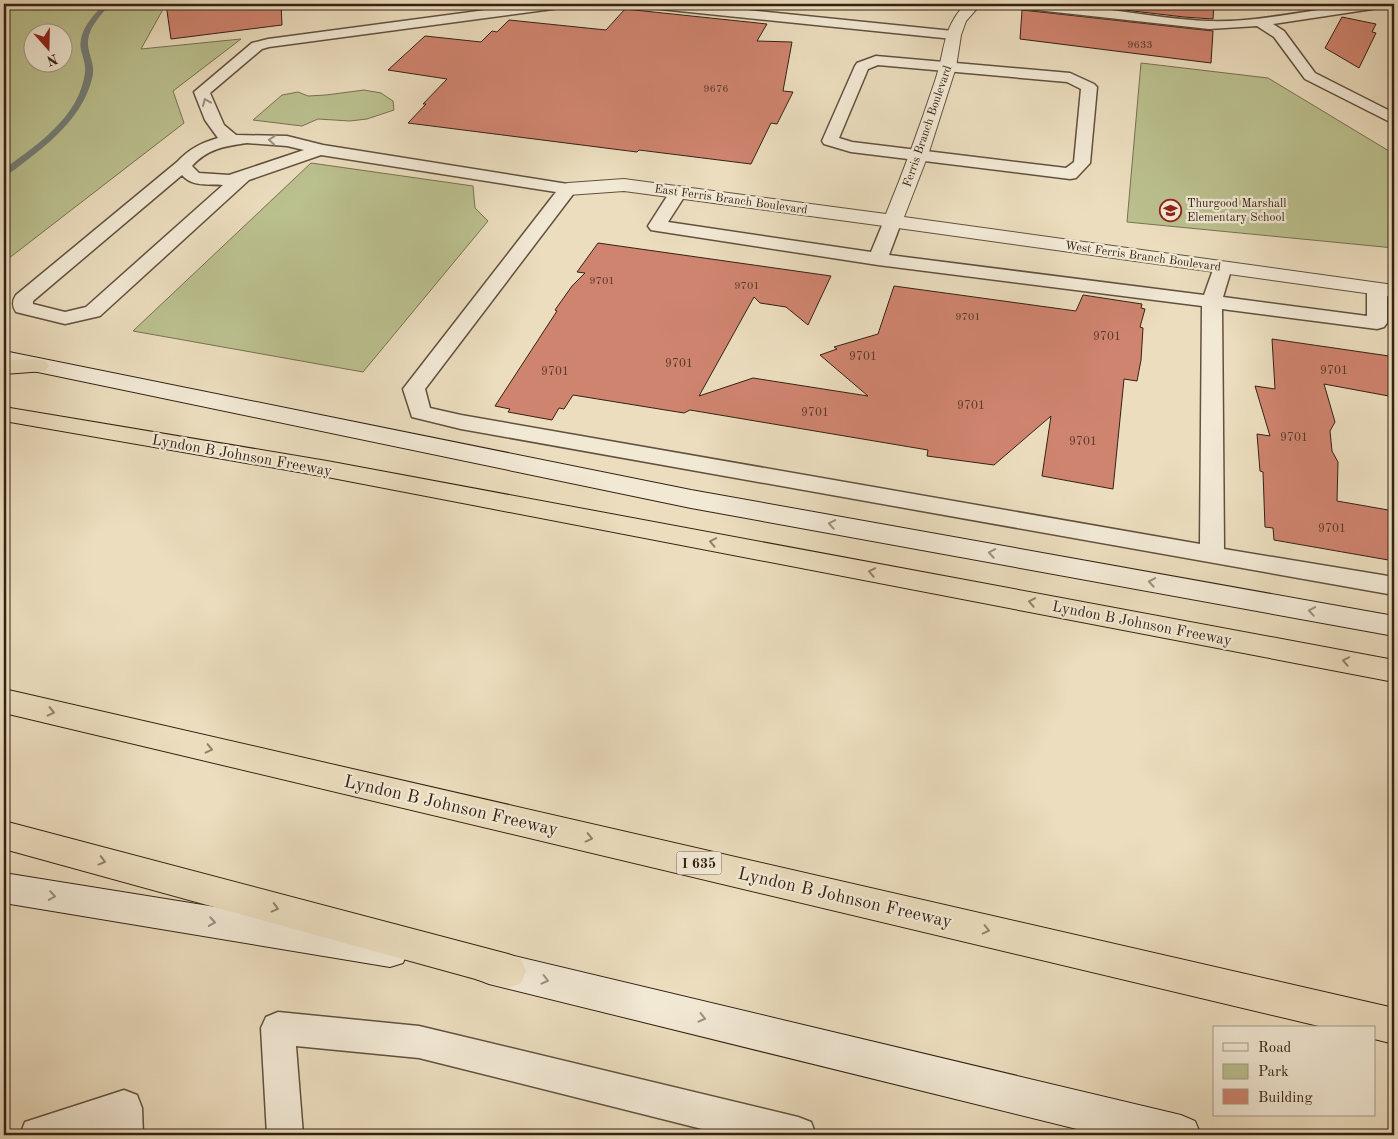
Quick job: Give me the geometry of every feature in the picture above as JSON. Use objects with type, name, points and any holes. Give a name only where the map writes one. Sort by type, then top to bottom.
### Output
[{"type":"highway","points":[[4,367],[37,366]]},
{"type":"highway","name":"Lyndon B Johnson Freeway","points":[[4,414],[327,469],[1394,670]]},
{"type":"highway","name":"Lyndon B Johnson Freeway","points":[[4,701],[1394,1026]]},
{"type":"highway","points":[[4,835],[508,971]]},
{"type":"main road","name":"Ferris Branch Boulevard","points":[[892,223],[919,155],[948,68],[953,36],[959,20],[973,4]]},
{"type":"main road","name":"East Ferris Branch Boulevard","points":[[568,189],[624,185],[679,191],[892,223]]},
{"type":"main road","name":"West Ferris Branch Boulevard","points":[[892,223],[1386,290]]},
{"type":"main road","points":[[4,358],[691,499],[1394,626]]},
{"type":"main road","points":[[4,888],[508,971],[1181,1135]]},
{"type":"lane","points":[[232,139],[224,136],[218,129],[202,92],[257,46],[560,4]]},
{"type":"lane","points":[[650,4],[953,36]]},
{"type":"lane","points":[[1019,4],[1210,25],[1264,13],[1379,4]]},
{"type":"lane","points":[[1264,13],[1310,76],[1394,119]]},
{"type":"lane","points":[[876,60],[1070,78],[1089,87],[1082,162],[1070,174],[919,155],[851,147],[830,141],[862,66],[876,60]]},
{"type":"lane","points":[[243,176],[93,312],[65,318],[23,308],[23,300],[183,166],[188,157],[202,149],[232,139],[303,142],[320,150],[568,189],[414,389],[420,412],[461,422],[1212,556],[1394,586]]},
{"type":"lane","points":[[183,166],[194,178],[229,180],[320,150]]},
{"type":"lane","points":[[679,191],[657,226],[878,259],[1377,323],[1386,290]]},
{"type":"lane","points":[[878,259],[892,223]]},
{"type":"lane","points":[[1212,556],[1212,301],[1223,267]]},
{"type":"lane","points":[[285,1135],[278,1028],[418,1042],[798,1135]]},
{"type":"lane","points":[[38,1135],[124,1108],[125,1135]]},
{"type":"green space","points":[[166,4],[141,49],[241,39],[173,91],[184,123],[4,262],[4,5]]},
{"type":"green space","points":[[1141,63],[1268,78],[1394,154],[1394,248],[1127,222]]},
{"type":"green space","points":[[364,90],[381,93],[393,101],[394,110],[367,119],[350,121],[318,119],[302,126],[253,120],[282,95],[298,92],[308,96],[326,95]]},
{"type":"green space","points":[[311,163],[473,186],[475,208],[488,221],[363,372],[133,331]]},
{"type":"building","points":[[166,4],[281,4],[282,25],[171,39]]},
{"type":"building","points":[[1073,4],[1214,4],[1213,19]]},
{"type":"building","points":[[625,9],[767,24],[757,41],[792,42],[783,91],[793,92],[777,124],[771,123],[751,164],[639,150],[637,152],[408,123],[447,79],[388,70],[425,36],[481,42],[492,31],[497,32],[509,20],[606,30]]},
{"type":"building","points":[[1022,10],[1213,31],[1211,63],[1020,39]]},
{"type":"building","points":[[1342,17],[1376,24],[1372,32],[1376,33],[1359,68],[1325,48]]},
{"type":"building","points":[[598,243],[831,276],[808,325],[786,307],[760,303],[754,297],[699,396],[753,378],[868,396],[820,355],[837,349],[834,347],[878,334],[894,286],[1076,311],[1083,295],[1142,304],[1141,308],[1145,309],[1140,327],[1143,328],[1141,360],[1137,381],[1124,379],[1113,489],[1042,476],[1051,416],[994,465],[927,456],[928,450],[690,410],[684,413],[573,395],[564,409],[559,408],[552,420],[508,412],[510,409],[495,406],[557,311],[555,310],[572,286],[585,273],[577,272]]},
{"type":"building","points":[[1272,339],[1389,356],[1390,362],[1394,362],[1394,397],[1324,384],[1335,422],[1330,431],[1332,451],[1338,462],[1337,501],[1394,511],[1394,561],[1274,540],[1273,528],[1265,527],[1263,472],[1260,471],[1257,434],[1270,436],[1255,386],[1275,389]]},
{"type":"waterway","points":[[4,173],[57,130],[78,104],[85,89],[89,73],[84,43],[85,37],[90,25],[107,4]]},
{"type":"place","name":"Thurgood Marshall Elementary School","points":[[1171,210]]}]
